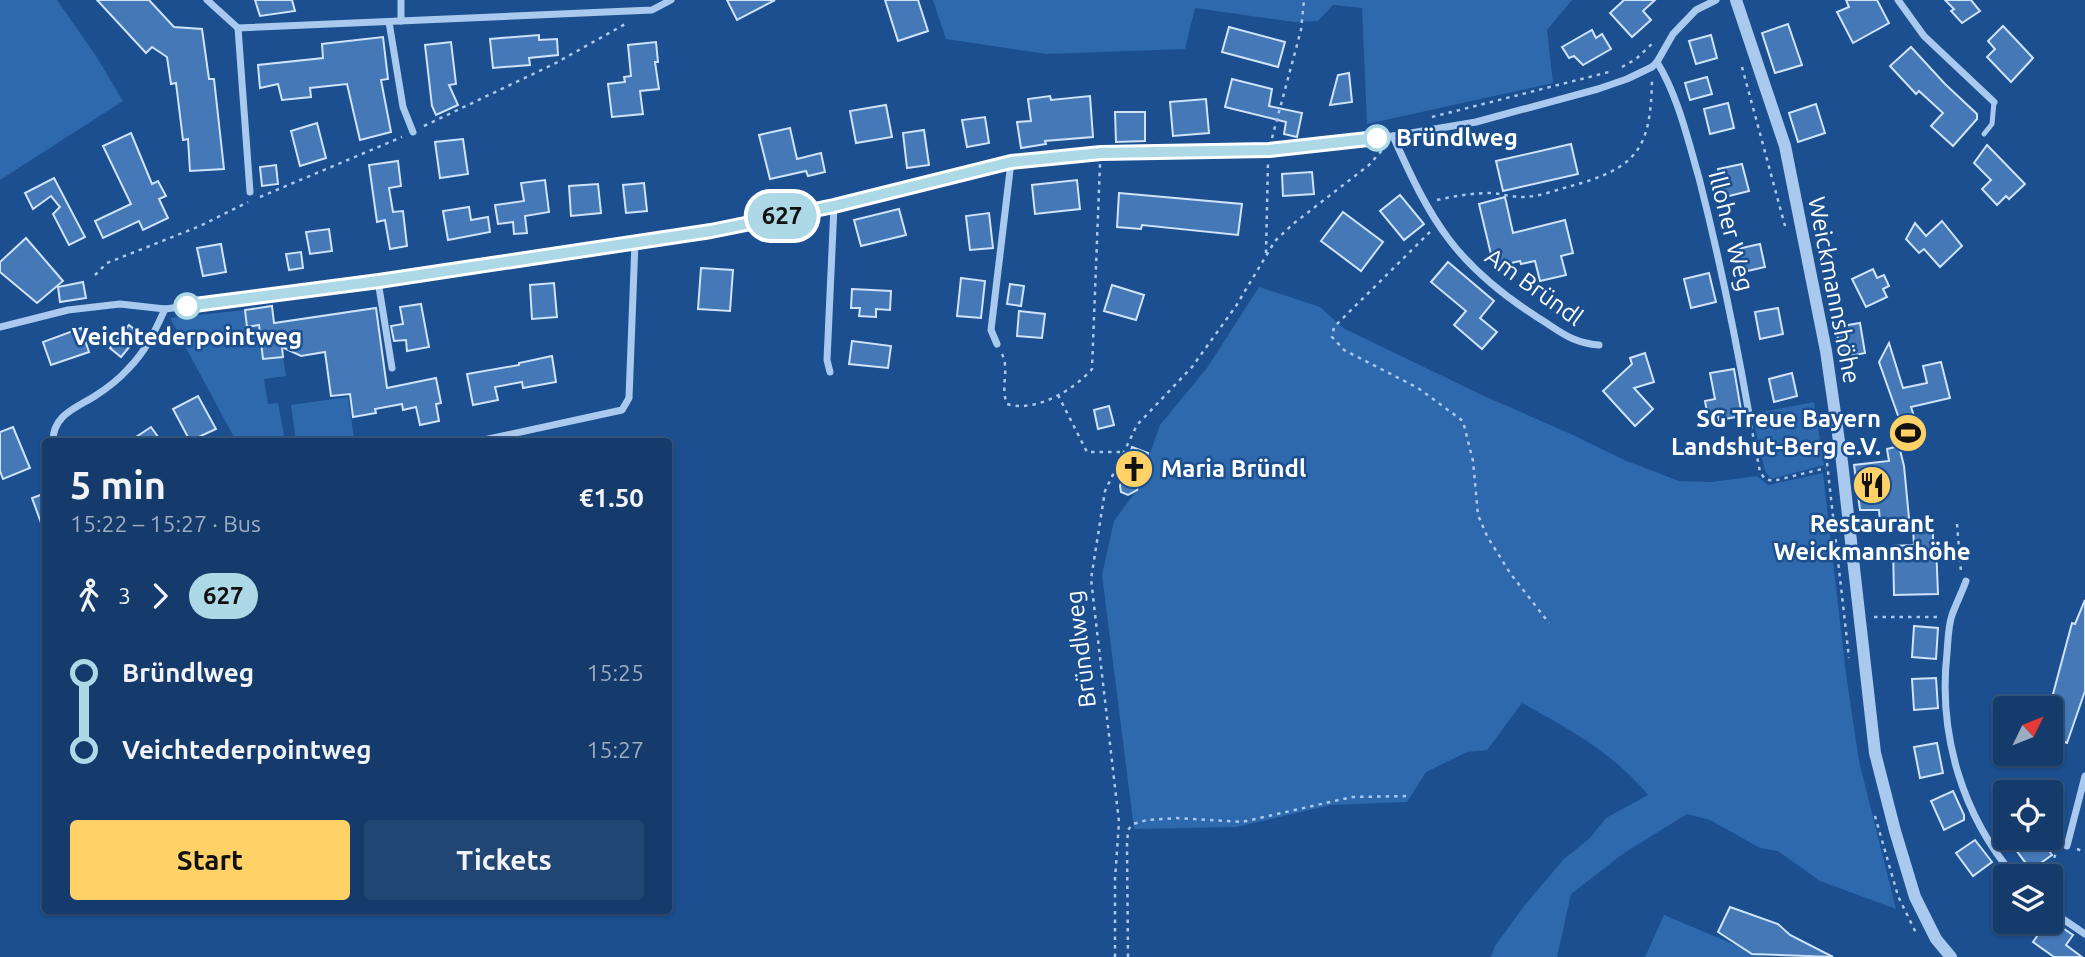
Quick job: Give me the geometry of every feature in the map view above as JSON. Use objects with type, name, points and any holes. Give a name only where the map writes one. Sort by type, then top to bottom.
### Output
[{"type":"street","points":[[207,0],[238,28],[250,192]]},
{"type":"street","points":[[401,0],[401,21]]},
{"type":"street","points":[[238,28],[652,10],[671,0]]},
{"type":"street","points":[[0,327],[68,310],[120,304],[165,309],[379,281],[711,231],[834,206],[1011,162],[1101,153],[1269,150],[1393,136],[1476,122],[1627,79],[1655,64],[1673,34],[1696,10],[1716,0]]},
{"type":"street","name":"Weickmannshöhe","points":[[1737,0],[1785,146],[1826,351],[1842,462],[1875,753],[1914,897],[1936,939],[1951,957]]},
{"type":"street","points":[[1898,0],[1924,36],[1994,102]]},
{"type":"street","points":[[389,22],[403,107],[413,132]]},
{"type":"street","name":"Illoher Weg","points":[[1655,64],[1667,77],[1691,149],[1731,311],[1749,414]]},
{"type":"street","name":"Am Bründl","points":[[1393,136],[1424,202],[1437,225],[1460,255],[1494,288],[1579,344],[1599,345]]},
{"type":"street","points":[[997,344],[991,330],[1011,162]]},
{"type":"street","points":[[830,372],[827,360],[834,206]]},
{"type":"street","points":[[494,438],[622,410],[629,398],[635,242]]},
{"type":"street","points":[[379,281],[392,368]]},
{"type":"street","points":[[53,438],[55,425],[64,414],[96,395],[128,369],[149,346],[165,309]]},
{"type":"street","points":[[1966,581],[1951,617],[1944,678],[1949,738],[1955,764],[1975,817],[1989,844],[2005,864]]},
{"type":"street","points":[[2067,846],[2085,776]]},
{"type":"street","points":[[2063,919],[2085,934]]},
{"type":"lane","points":[[1984,134],[1992,124],[1994,102]]},
{"type":"path","points":[[1266,256],[1269,150],[1301,30],[1304,0]]},
{"type":"path","points":[[95,275],[107,263],[200,226],[251,201],[413,132],[554,64],[627,23]]},
{"type":"path","points":[[1620,69],[1636,59],[1656,40]]},
{"type":"path","points":[[1741,61],[1786,230]]},
{"type":"path","points":[[1424,202],[1492,193],[1525,197],[1603,177],[1629,162],[1643,141],[1650,116],[1655,64]]},
{"type":"path","points":[[1431,117],[1609,72]]},
{"type":"path","name":"Bründlweg","points":[[1115,957],[1115,879],[1119,822],[1091,579],[1105,491],[1137,425],[1192,367],[1236,306],[1275,241],[1293,223],[1369,165],[1393,136]]},
{"type":"path","points":[[997,344],[1006,362],[1003,394],[1007,404],[1025,406],[1058,395],[1073,388],[1092,369],[1101,153]]},
{"type":"path","points":[[1437,225],[1334,327],[1332,337],[1344,350],[1418,388],[1463,421],[1473,461],[1478,515],[1487,536],[1510,573],[1549,624]]},
{"type":"path","points":[[1058,395],[1087,452],[1122,452]]},
{"type":"path","points":[[1749,414],[1760,472],[1765,478],[1773,481],[1842,462]]},
{"type":"path","points":[[1827,459],[1850,669]]},
{"type":"path","points":[[1957,524],[1960,570],[1966,581]]},
{"type":"path","points":[[1858,618],[1951,617]]},
{"type":"path","points":[[1128,957],[1127,845],[1128,830],[1133,824],[1177,818],[1242,822],[1352,797],[1411,796]]},
{"type":"path","points":[[1874,811],[1898,896],[1909,923]]},
{"type":"path","points":[[2051,864],[2059,844],[2067,846]]},
{"type":"shaded area","points":[[0,0],[57,0],[123,101],[0,180]]},
{"type":"shaded area","points":[[933,0],[1572,0],[1547,30],[1553,83],[1367,124],[1362,8],[1333,5],[1318,21],[1294,22],[1195,8],[1185,49],[1047,54],[946,39]]},
{"type":"shaded area","points":[[1259,287],[1320,307],[1343,328],[1624,460],[1679,481],[1711,482],[1757,476],[1768,485],[1823,473],[1846,674],[1859,761],[1896,909],[1820,881],[1778,851],[1760,848],[1710,820],[1687,814],[1624,853],[1571,894],[1557,957],[1491,957],[1495,946],[1524,906],[1564,859],[1589,839],[1606,818],[1648,795],[1605,754],[1522,703],[1487,750],[1467,752],[1426,772],[1407,802],[1331,805],[1236,827],[1134,829],[1102,575],[1114,521],[1137,490],[1160,425],[1207,368]]},
{"type":"shaded area","points":[[245,310],[247,326],[259,325],[263,359],[283,357],[286,376],[264,379],[268,404],[278,403],[284,438],[234,438],[170,318]]},
{"type":"shaded area","points":[[348,397],[354,438],[296,438],[291,405]]},
{"type":"shaded area","points":[[1814,402],[1824,465],[1771,479],[1765,471],[1752,414]]},
{"type":"shaded area","points":[[1664,915],[1764,957],[1645,957]]},
{"type":"building","points":[[97,0],[149,0],[174,27],[202,29],[209,79],[214,79],[224,169],[190,171],[188,139],[183,140],[176,83],[171,84],[167,57],[152,47],[146,53]]},
{"type":"building","points":[[255,0],[292,0],[295,11],[260,16]]},
{"type":"building","points":[[727,0],[775,0],[737,20]]},
{"type":"building","points":[[885,0],[918,0],[928,31],[898,41]]},
{"type":"building","points":[[1624,0],[1655,0],[1643,11],[1651,20],[1632,37],[1610,13]]},
{"type":"building","points":[[1846,0],[1877,0],[1889,23],[1853,43],[1837,12],[1849,7]]},
{"type":"building","points":[[1945,0],[1971,0],[1980,11],[1962,23]]},
{"type":"building","points":[[1788,24],[1802,65],[1775,73],[1762,33]]},
{"type":"building","points":[[2003,26],[2033,58],[2011,82],[1987,57],[1995,49],[1988,41]]},
{"type":"building","points":[[1229,27],[1285,42],[1278,67],[1222,52]]},
{"type":"building","points":[[1592,30],[1596,38],[1602,34],[1611,49],[1583,65],[1574,56],[1569,58],[1562,47]]},
{"type":"building","points":[[539,35],[539,40],[557,39],[558,55],[529,58],[530,65],[493,68],[490,39]]},
{"type":"building","points":[[1711,35],[1717,58],[1696,64],[1689,41]]},
{"type":"building","points":[[383,37],[388,79],[381,80],[391,132],[360,140],[347,84],[310,88],[311,97],[282,100],[278,84],[260,88],[258,65],[323,58],[322,44]]},
{"type":"building","points":[[451,42],[456,84],[449,85],[458,105],[436,115],[432,106],[425,45]]},
{"type":"building","points":[[656,42],[658,62],[655,62],[659,89],[640,91],[643,114],[612,117],[608,84],[625,82],[624,77],[631,76],[628,45]]},
{"type":"building","points":[[1911,47],[1977,114],[1977,119],[1953,146],[1931,126],[1943,113],[1919,91],[1916,94],[1890,66]]},
{"type":"building","points":[[1349,73],[1352,102],[1330,105],[1338,75]]},
{"type":"building","points":[[1707,77],[1712,94],[1690,100],[1685,83]]},
{"type":"building","points":[[1232,79],[1272,89],[1269,106],[1302,113],[1297,137],[1284,134],[1286,122],[1225,107]]},
{"type":"building","points":[[1050,96],[1051,100],[1090,96],[1093,137],[1045,141],[1046,144],[1021,148],[1017,122],[1031,121],[1028,99]]},
{"type":"building","points":[[1206,99],[1209,133],[1173,136],[1170,102]]},
{"type":"building","points":[[1728,103],[1734,128],[1710,134],[1704,109]]},
{"type":"building","points":[[1816,104],[1825,133],[1798,142],[1789,113]]},
{"type":"building","points":[[886,105],[892,137],[856,143],[850,111]]},
{"type":"building","points":[[1115,112],[1145,112],[1145,141],[1116,142]]},
{"type":"building","points":[[985,117],[989,143],[967,147],[962,120]]},
{"type":"building","points":[[317,123],[326,158],[300,166],[291,131]]},
{"type":"building","points":[[790,128],[797,159],[821,153],[825,172],[808,176],[806,171],[770,179],[759,135]]},
{"type":"building","points":[[924,130],[929,165],[907,168],[903,133]]},
{"type":"building","points":[[131,133],[152,184],[158,181],[166,196],[159,199],[168,218],[143,230],[139,221],[103,238],[95,221],[131,204],[103,146]]},
{"type":"building","points":[[463,139],[468,174],[440,178],[435,142]]},
{"type":"building","points":[[1571,144],[1578,174],[1503,191],[1496,161]]},
{"type":"building","points":[[1987,145],[2025,184],[2009,199],[2006,196],[1997,205],[1982,189],[1991,180],[1974,163]]},
{"type":"building","points":[[398,161],[401,186],[389,188],[393,212],[403,211],[407,246],[390,249],[385,220],[377,222],[369,165]]},
{"type":"building","points":[[1742,164],[1749,191],[1725,197],[1718,169]]},
{"type":"building","points":[[276,165],[278,184],[262,186],[260,167]]},
{"type":"building","points":[[1312,172],[1314,194],[1283,196],[1282,174]]},
{"type":"building","points":[[54,178],[85,237],[69,245],[53,214],[60,207],[51,196],[33,209],[25,193]]},
{"type":"building","points":[[545,180],[549,212],[525,216],[527,233],[514,234],[513,222],[498,224],[495,205],[524,201],[521,183]]},
{"type":"building","points":[[1077,180],[1080,209],[1035,214],[1032,185]]},
{"type":"building","points":[[644,183],[647,211],[626,213],[623,185]]},
{"type":"building","points":[[598,184],[601,213],[571,216],[569,186]]},
{"type":"building","points":[[1119,193],[1242,204],[1238,235],[1142,225],[1141,229],[1117,227]]},
{"type":"building","points":[[1400,195],[1424,224],[1404,240],[1380,211]]},
{"type":"building","points":[[1505,197],[1513,233],[1565,220],[1573,253],[1561,256],[1566,275],[1540,281],[1535,261],[1521,264],[1520,261],[1494,267],[1479,204]]},
{"type":"building","points":[[469,207],[471,220],[488,217],[490,232],[448,240],[443,211]]},
{"type":"building","points":[[899,209],[906,235],[861,246],[854,220]]},
{"type":"building","points":[[1343,212],[1383,242],[1361,271],[1321,241]]},
{"type":"building","points":[[989,213],[993,248],[970,250],[966,216]]},
{"type":"building","points":[[1942,221],[1962,246],[1940,267],[1924,249],[1919,253],[1906,239],[1915,223],[1926,236]]},
{"type":"building","points":[[329,229],[332,251],[310,254],[306,232]]},
{"type":"building","points":[[26,238],[63,281],[37,303],[0,272],[0,262]]},
{"type":"building","points":[[221,244],[226,272],[203,276],[197,248]]},
{"type":"building","points":[[1760,244],[1765,267],[1743,272],[1737,249]]},
{"type":"building","points":[[301,252],[303,268],[289,270],[286,254]]},
{"type":"building","points":[[1448,262],[1494,301],[1480,318],[1497,332],[1482,349],[1454,325],[1466,311],[1431,282]]},
{"type":"building","points":[[701,268],[733,270],[730,311],[698,309]]},
{"type":"building","points":[[1873,269],[1877,278],[1884,275],[1889,286],[1883,289],[1887,297],[1866,307],[1852,279]]},
{"type":"building","points":[[1709,273],[1716,302],[1691,308],[1684,279]]},
{"type":"building","points":[[961,278],[985,281],[981,318],[957,316]]},
{"type":"building","points":[[83,282],[86,298],[60,302],[58,287]]},
{"type":"building","points":[[554,283],[557,317],[532,319],[530,285]]},
{"type":"building","points":[[1010,284],[1024,286],[1021,306],[1007,304]]},
{"type":"building","points":[[1112,285],[1144,295],[1136,320],[1104,311]]},
{"type":"building","points":[[852,289],[891,291],[890,310],[876,309],[876,317],[859,316],[860,308],[851,308]]},
{"type":"building","points":[[421,304],[429,347],[407,351],[406,340],[394,341],[391,326],[403,324],[400,307]]},
{"type":"building","points":[[272,306],[274,323],[376,308],[387,388],[436,378],[441,403],[436,404],[439,421],[420,425],[416,407],[403,410],[402,404],[353,417],[350,394],[331,396],[325,352],[301,356],[282,347],[283,357],[263,359],[259,325],[247,327],[245,310]]},
{"type":"building","points":[[1778,308],[1783,334],[1760,339],[1755,312]]},
{"type":"building","points":[[1019,311],[1045,314],[1042,338],[1017,336]]},
{"type":"building","points":[[1860,323],[1865,353],[1841,358],[1836,327]]},
{"type":"building","points":[[129,325],[140,334],[121,357],[110,348]]},
{"type":"building","points":[[81,328],[89,352],[51,365],[43,342]]},
{"type":"building","points":[[852,341],[891,346],[888,368],[849,364]]},
{"type":"building","points":[[1889,343],[1903,388],[1927,383],[1923,366],[1941,362],[1950,398],[1911,407],[1922,441],[1902,448],[1894,426],[1901,424],[1879,362]]},
{"type":"building","points":[[1645,353],[1654,382],[1634,388],[1653,409],[1635,426],[1603,391],[1632,364],[1630,358]]},
{"type":"building","points":[[552,356],[556,382],[523,388],[522,382],[495,387],[498,400],[473,405],[467,374]]},
{"type":"building","points":[[1734,369],[1742,416],[1719,420],[1718,416],[1708,418],[1705,401],[1715,399],[1710,373]]},
{"type":"building","points":[[1792,373],[1797,396],[1774,402],[1769,379]]},
{"type":"building","points":[[198,396],[216,429],[196,438],[188,438],[173,409]]},
{"type":"building","points":[[1109,406],[1114,425],[1098,429],[1094,410]]},
{"type":"building","points":[[13,427],[30,468],[3,479],[0,471],[0,432]]},
{"type":"building","points":[[151,427],[159,438],[134,438]]},
{"type":"building","points":[[1899,446],[1904,466],[1909,518],[1880,523],[1879,510],[1860,510],[1854,465],[1889,461],[1887,449]]},
{"type":"building","name":"Maria Bründl","points":[[1132,447],[1148,453],[1137,490],[1128,495],[1121,492],[1120,486]]},
{"type":"building","points":[[42,494],[42,526],[32,498]]},
{"type":"building","points":[[1933,528],[1938,594],[1894,595],[1893,546],[1914,545],[1913,529]]},
{"type":"building","points":[[2085,600],[2085,691],[2067,743],[2063,742],[2063,696],[2052,696],[2072,623],[2075,624]]},
{"type":"building","points":[[1914,626],[1938,628],[1936,659],[1912,657]]},
{"type":"building","points":[[1936,678],[1938,708],[1914,710],[1912,679]]},
{"type":"building","points":[[1937,743],[1943,773],[1920,778],[1914,747]]},
{"type":"building","points":[[1953,791],[1964,820],[1944,830],[1931,801]]},
{"type":"building","points":[[1975,840],[1992,862],[1973,876],[1956,853]]},
{"type":"building","points":[[2016,850],[2048,850],[2052,855],[2039,864],[2026,864]]},
{"type":"building","points":[[1730,907],[1778,924],[1790,935],[1833,957],[1752,954],[1718,932]]},
{"type":"building","points":[[2063,928],[2073,935],[2066,945],[2082,957],[2054,957],[2033,942],[2039,934],[2063,934]]},
{"type":"bus line","name":"627","points":[[187,306],[379,281],[711,231],[834,206],[1011,162],[1101,153],[1269,150],[1377,138]]},
{"type":"place","name":"Bründlweg","points":[[1377,138]]},
{"type":"place","name":"Veichtederpointweg","points":[[187,306]]},
{"type":"place","name":"SG Treue Bayern Landshut-Berg e.V.","points":[[1908,433]]},
{"type":"place","name":"Maria Bründl","points":[[1134,469]]},
{"type":"place","name":"Restaurant Weickmannshöhe","points":[[1872,485]]}]
